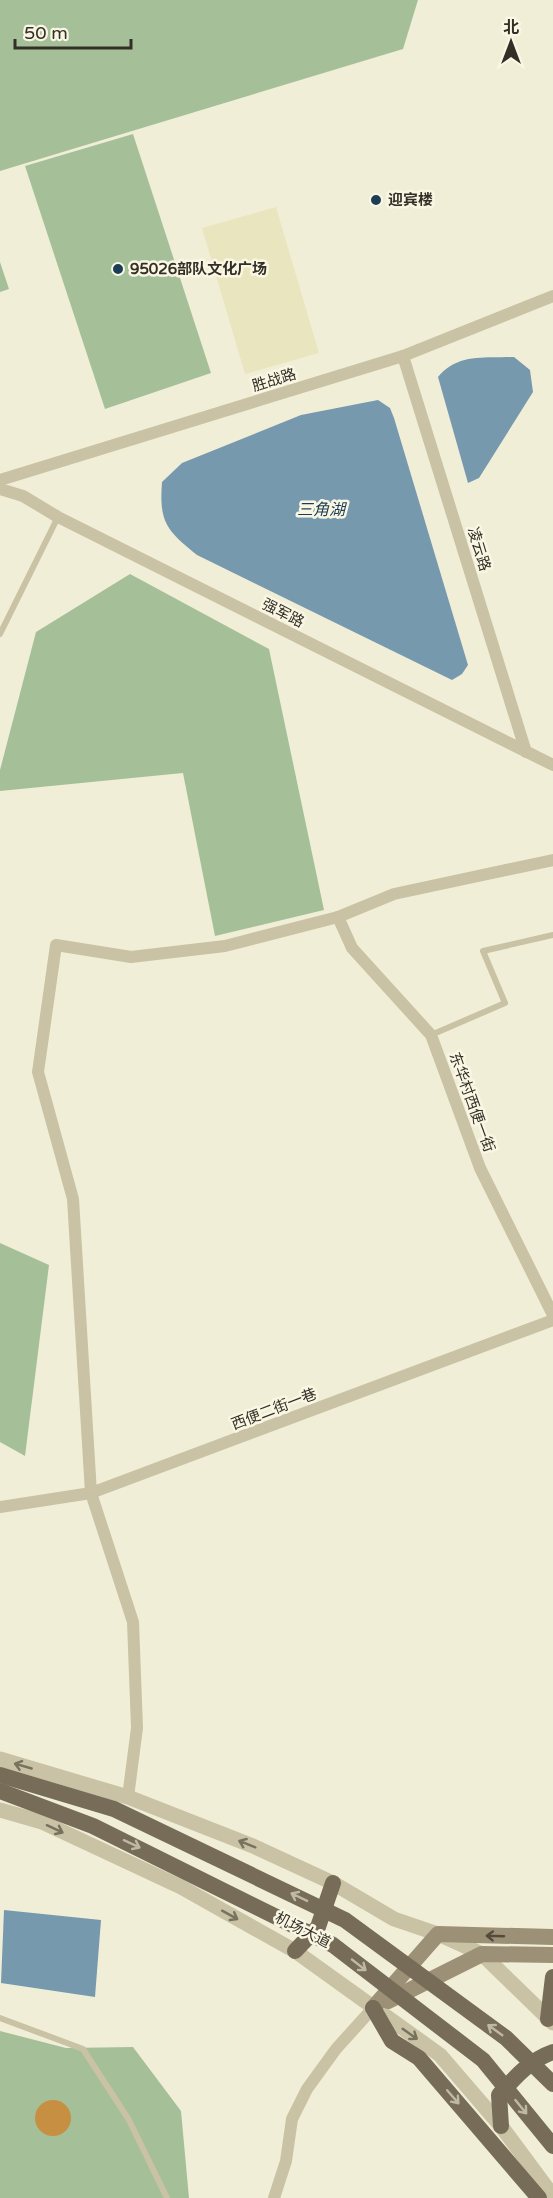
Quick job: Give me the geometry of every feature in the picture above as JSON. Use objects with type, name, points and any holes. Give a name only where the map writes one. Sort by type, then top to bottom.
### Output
[{"type":"main road","name":"机场大道","points":[[0,1775],[114,1809],[345,1920],[506,2038],[553,2084]]},
{"type":"main road","name":"机场大道","points":[[0,1791],[93,1826],[333,1945],[483,2060],[553,2146]]},
{"type":"main road","points":[[295,1951],[318,1927],[333,1883]]},
{"type":"main road","points":[[373,2008],[438,1934],[553,1938]]},
{"type":"main road","points":[[373,2008],[482,1954],[553,1955]]},
{"type":"main road","points":[[550,2021],[553,1977]]},
{"type":"main road","points":[[373,2008],[392,2041],[419,2058],[539,2198]]},
{"type":"main road","points":[[501,2126],[499,2095],[516,2074],[540,2057],[553,2052]]},
{"type":"street","name":"胜战路","points":[[0,480],[403,356],[553,296]]},
{"type":"street","name":"凌云路","points":[[403,356],[526,752]]},
{"type":"street","name":"强军路","points":[[0,489],[23,496],[58,517],[553,765]]},
{"type":"street","points":[[128,1797],[137,1728],[133,1622],[91,1493],[73,1199],[38,1072],[56,945],[131,957],[225,946],[338,917],[394,894],[553,860]]},
{"type":"street","name":"东华村西便一街","points":[[338,917],[352,948],[431,1035],[480,1167],[553,1315]]},
{"type":"street","name":"西便二街一巷","points":[[0,1507],[91,1493],[553,1320]]},
{"type":"street","points":[[0,1759],[128,1797],[253,1846],[333,1883],[394,1919],[438,1934],[482,1954],[550,2021]]},
{"type":"street","points":[[0,1810],[42,1822],[181,1887],[295,1951],[440,2055],[501,2126],[553,2196]]},
{"type":"street","points":[[274,2198],[286,2161],[292,2119],[308,2089],[336,2049],[373,2008]]},
{"type":"lane","points":[[0,634],[58,517]]},
{"type":"lane","points":[[431,1035],[505,1003],[483,951],[553,935]]},
{"type":"lane","points":[[0,2018],[82,2049],[129,2120],[167,2198]]},
{"type":"green space","points":[[0,0],[418,0],[403,49],[0,171]]},
{"type":"green space","name":"95026部队文化广场","points":[[133,134],[211,373],[105,409],[25,166]]},
{"type":"green space","points":[[0,262],[9,289],[0,292]]},
{"type":"green space","points":[[130,574],[269,649],[324,910],[215,936],[183,773],[0,791],[0,770],[36,632]]},
{"type":"green space","points":[[0,1243],[49,1265],[25,1456],[0,1442]]},
{"type":"green space","points":[[0,2031],[66,2048],[133,2047],[181,2111],[189,2198],[0,2198]]},
{"type":"shaded area","points":[[276,207],[319,353],[245,374],[202,228]]},
{"type":"water","points":[[482,357],[514,357],[530,370],[533,392],[479,478],[468,483],[438,377],[446,369],[463,360]]},
{"type":"water","name":"三角湖","points":[[378,400],[390,408],[394,418],[468,665],[462,674],[452,680],[197,555],[178,539],[164,516],[161,496],[162,482],[182,463],[301,415]]},
{"type":"water","points":[[4,1910],[101,1920],[95,1997],[1,1983]]},
{"type":"building","points":[[53,2100],[66,2105],[71,2118],[66,2131],[53,2136],[40,2131],[35,2118],[40,2105]]},
{"type":"place","name":"迎宾楼","points":[[376,200]]},
{"type":"place","name":"95026部队文化广场","points":[[118,269]]}]
